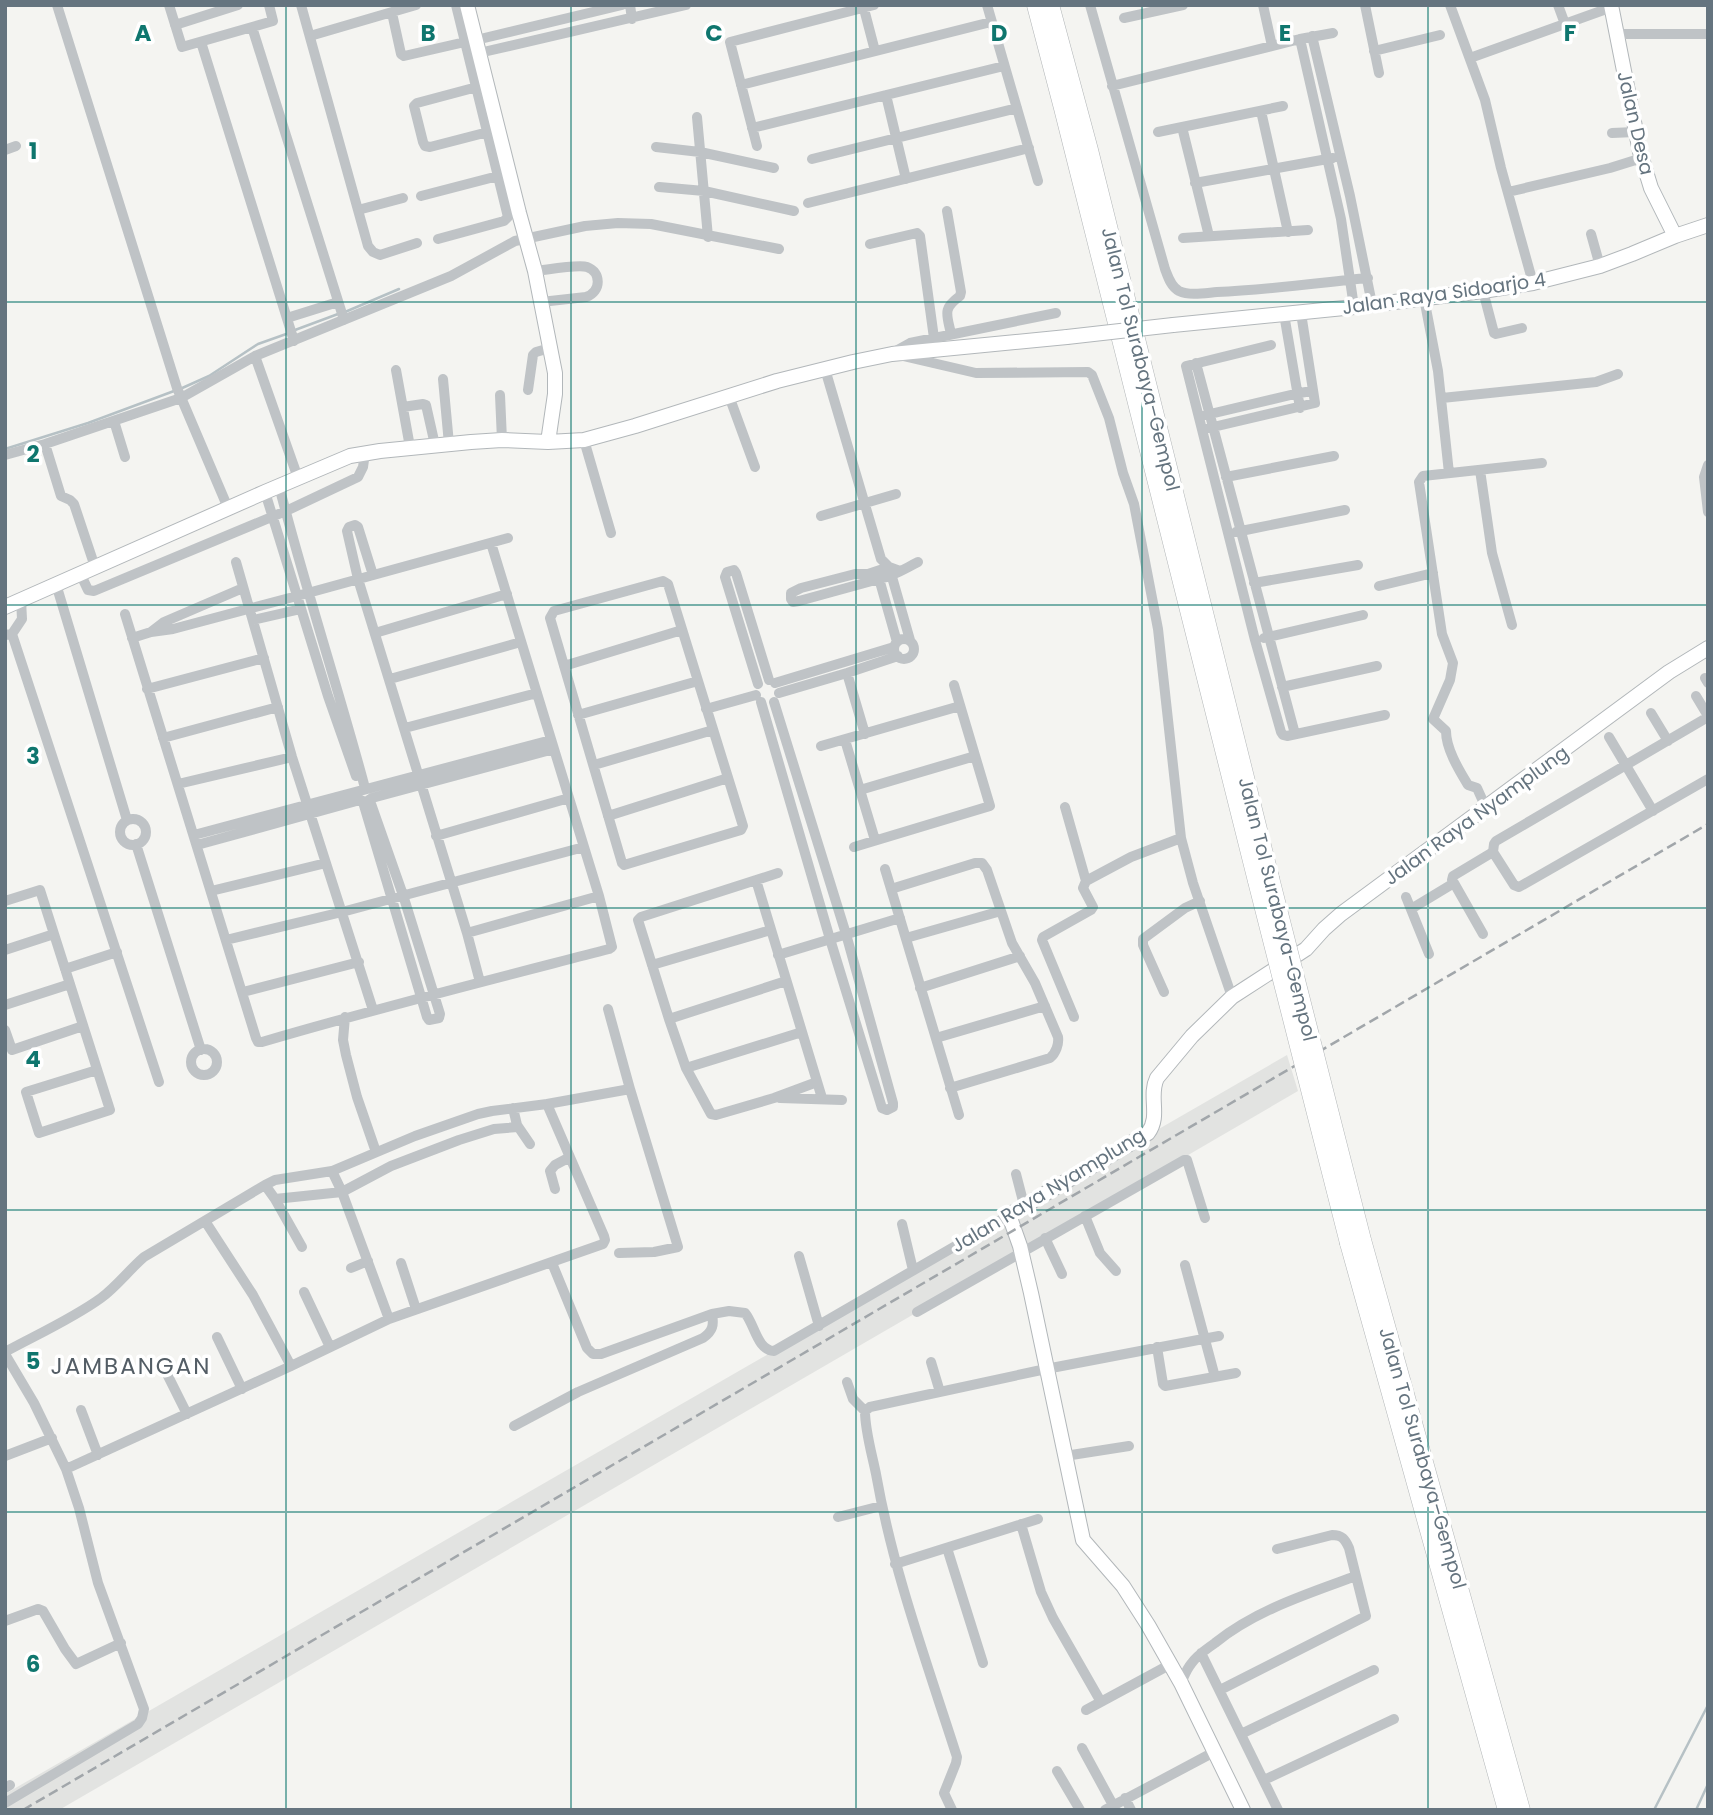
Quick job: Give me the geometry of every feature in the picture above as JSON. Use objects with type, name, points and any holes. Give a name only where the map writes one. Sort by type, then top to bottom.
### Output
[{"type":"highway","name":"Jalan Tol Surabaya–Gempol","points":[[1036,5],[1264,879],[1355,1241],[1507,1810]]},
{"type":"highway","name":"Jalan Tol Surabaya–Gempol","points":[[1050,5],[1089,150],[1264,879]]},
{"type":"highway","name":"Jalan Tol Surabaya–Gempol","points":[[1355,1241],[1521,1810]]},
{"type":"street","points":[[57,5],[179,394],[228,508]]},
{"type":"street","points":[[169,5],[182,47],[273,21],[269,5]]},
{"type":"street","points":[[175,25],[238,5]]},
{"type":"street","points":[[302,5],[368,246],[380,255],[417,243]]},
{"type":"street","points":[[310,36],[416,5]]},
{"type":"street","points":[[456,5],[473,45],[535,271],[555,373],[555,394],[548,442]]},
{"type":"street","points":[[438,239],[507,220],[508,217],[477,87],[467,5]]},
{"type":"street","points":[[473,45],[622,5]]},
{"type":"street","points":[[630,5],[632,19]]},
{"type":"street","points":[[392,13],[401,54],[404,56],[632,19],[686,5]]},
{"type":"street","points":[[986,5],[1038,181]]},
{"type":"street","points":[[1090,5],[1165,269],[1175,288],[1192,293],[1230,292],[1368,278]]},
{"type":"street","points":[[1124,18],[1145,9],[1183,5]]},
{"type":"street","points":[[1264,5],[1272,46]]},
{"type":"street","points":[[1365,5],[1379,73]]},
{"type":"street","points":[[1450,5],[1485,100],[1533,283]]},
{"type":"street","points":[[1558,5],[1565,24]]},
{"type":"street","points":[[757,146],[730,42],[867,6],[875,51]]},
{"type":"street","points":[[1470,58],[1608,7]]},
{"type":"street","name":"Jalan Desa","points":[[1608,7],[1617,34],[1637,160],[1674,236]]},
{"type":"street","points":[[741,85],[991,22]]},
{"type":"street","points":[[252,27],[344,320]]},
{"type":"street","points":[[1112,86],[1333,33]]},
{"type":"street","points":[[1617,34],[1708,34]]},
{"type":"street","points":[[1374,51],[1440,35]]},
{"type":"street","points":[[1312,36],[1350,196],[1372,304]]},
{"type":"street","points":[[1300,39],[1341,219],[1354,307]]},
{"type":"street","points":[[201,42],[293,339]]},
{"type":"street","points":[[752,128],[1004,66]]},
{"type":"street","points":[[477,87],[414,106],[425,146],[488,132]]},
{"type":"street","points":[[886,95],[906,178]]},
{"type":"street","points":[[1158,132],[1283,106]]},
{"type":"street","points":[[812,159],[1017,108]]},
{"type":"street","points":[[1261,111],[1288,232]]},
{"type":"street","points":[[697,117],[708,237]]},
{"type":"street","points":[[1182,127],[1209,236]]},
{"type":"street","points":[[1614,133],[1631,132]]},
{"type":"street","points":[[5,150],[16,146]]},
{"type":"street","points":[[656,147],[700,152],[774,168]]},
{"type":"street","points":[[808,203],[1029,148]]},
{"type":"street","points":[[1195,183],[1340,157]]},
{"type":"street","points":[[1508,192],[1637,160]]},
{"type":"street","points":[[421,197],[498,176]]},
{"type":"street","points":[[659,187],[704,191],[794,211]]},
{"type":"street","points":[[358,211],[403,198]]},
{"type":"street","points":[[947,211],[961,292],[947,307],[951,334]]},
{"type":"street","points":[[5,455],[114,421],[179,394],[293,339],[451,276],[506,245],[527,238],[585,226],[618,223],[651,225],[779,249]]},
{"type":"street","name":"Jalan Raya Sidoarjo 4","points":[[5,607],[350,456],[410,447],[502,440],[584,440],[825,369],[892,354],[1301,313],[1533,283],[1600,265],[1708,225]]},
{"type":"street","points":[[1183,238],[1308,230]]},
{"type":"street","points":[[870,244],[909,234],[917,233],[920,236],[934,338]]},
{"type":"street","points":[[1591,234],[1600,265]]},
{"type":"street","points":[[535,271],[588,268],[594,272],[598,281],[593,295],[541,302]]},
{"type":"street","points":[[1483,291],[1494,333],[1522,328]]},
{"type":"street","points":[[1424,298],[1442,398],[1449,473]]},
{"type":"street","points":[[288,322],[339,305]]},
{"type":"street","points":[[892,354],[910,343],[1056,313]]},
{"type":"street","points":[[1207,428],[1315,403],[1301,313]]},
{"type":"street","points":[[1284,314],[1300,408]]},
{"type":"street","points":[[1271,345],[1186,366],[1204,416],[1228,534],[1281,732],[1285,736],[1385,715]]},
{"type":"street","points":[[528,390],[533,355],[550,348]]},
{"type":"street","points":[[892,354],[976,373],[1088,372],[1091,375],[1109,418],[1139,529],[1158,629],[1181,838],[1193,883],[1232,997]]},
{"type":"street","points":[[255,356],[298,478]]},
{"type":"street","points":[[825,369],[881,559],[878,574],[896,648],[902,659],[908,659],[915,648],[910,640],[894,572],[881,559]]},
{"type":"street","points":[[396,370],[410,447]]},
{"type":"street","points":[[1442,398],[1596,382],[1618,374]]},
{"type":"street","points":[[442,445],[443,379]]},
{"type":"street","points":[[1204,416],[1314,391]]},
{"type":"street","points":[[500,395],[502,440]]},
{"type":"street","points":[[729,396],[755,467]]},
{"type":"street","points":[[402,407],[426,405],[442,445]]},
{"type":"street","points":[[114,421],[125,457]]},
{"type":"street","points":[[1207,428],[1226,477],[1295,734]]},
{"type":"street","points":[[584,440],[611,533]]},
{"type":"street","points":[[45,444],[61,495],[74,504],[95,567]]},
{"type":"street","points":[[80,573],[88,590],[94,591],[271,518],[358,477],[365,453]]},
{"type":"street","points":[[1226,477],[1334,456]]},
{"type":"street","points":[[1486,808],[1477,788],[1468,785],[1463,776],[1448,745],[1445,730],[1433,718],[1450,680],[1453,663],[1442,634],[1419,482],[1423,476],[1542,463]]},
{"type":"street","points":[[1708,465],[1704,477],[1708,512]]},
{"type":"street","points":[[1480,470],[1492,553],[1512,625]]},
{"type":"street","points":[[265,492],[328,696],[365,795],[403,895],[440,1015],[433,1020],[428,1018],[391,898],[365,795],[339,692],[279,486]]},
{"type":"street","points":[[821,516],[896,494]]},
{"type":"street","points":[[1228,534],[1345,510]]},
{"type":"street","points":[[373,575],[355,524],[347,529],[358,579],[480,982]]},
{"type":"street","points":[[132,638],[508,538]]},
{"type":"street","points":[[125,614],[258,1042],[611,948],[599,896],[491,544]]},
{"type":"street","points":[[236,562],[292,757],[373,1010]]},
{"type":"street","points":[[878,574],[855,574],[801,588],[791,593],[791,599],[793,602],[799,601],[918,562]]},
{"type":"street","points":[[1254,583],[1358,565]]},
{"type":"street","points":[[734,570],[736,573],[774,689],[893,1102],[891,1109],[882,1108],[758,694],[725,577],[729,571],[734,570]]},
{"type":"street","points":[[1379,586],[1433,573]]},
{"type":"street","points":[[665,581],[743,828],[624,865],[564,666],[550,620],[554,611],[665,581]]},
{"type":"street","points":[[56,584],[127,820]]},
{"type":"street","points":[[151,632],[164,622],[243,588]]},
{"type":"street","points":[[375,633],[507,594]]},
{"type":"street","points":[[21,600],[22,619],[9,635],[159,1082]]},
{"type":"street","points":[[253,620],[301,609]]},
{"type":"street","points":[[1255,640],[1363,615]]},
{"type":"street","points":[[564,666],[682,631]]},
{"type":"street","points":[[758,694],[762,681],[774,689],[847,673],[896,648],[900,639],[910,640]]},
{"type":"street","points":[[390,679],[521,642]]},
{"type":"street","points":[[758,694],[768,704],[774,689],[896,648]]},
{"type":"street","name":"Jalan Raya Nyamplung","points":[[712,1314],[739,1312],[752,1323],[763,1347],[770,1351],[781,1349],[1148,1133],[1154,1123],[1153,1086],[1157,1078],[1192,1036],[1232,997],[1306,949],[1332,921],[1686,660],[1708,648]]},
{"type":"street","points":[[147,689],[264,658]]},
{"type":"street","points":[[1282,687],[1377,666]]},
{"type":"street","points":[[847,673],[865,734]]},
{"type":"street","points":[[578,715],[698,681]]},
{"type":"street","points":[[853,847],[990,806],[954,685]]},
{"type":"street","points":[[328,696],[339,692]]},
{"type":"street","points":[[405,728],[537,693]]},
{"type":"street","points":[[706,709],[758,694]]},
{"type":"street","points":[[1696,696],[1708,716],[1496,841],[1493,852],[1514,885],[1519,887],[1708,779]]},
{"type":"street","points":[[821,746],[960,706]]},
{"type":"street","points":[[163,738],[278,707]]},
{"type":"street","points":[[1651,713],[1668,741]]},
{"type":"street","points":[[594,765],[713,730]]},
{"type":"street","points":[[1609,737],[1653,811]]},
{"type":"street","points":[[845,740],[874,840]]},
{"type":"street","points":[[196,840],[553,744]]},
{"type":"street","points":[[860,790],[975,756]]},
{"type":"street","points":[[178,784],[292,757]]},
{"type":"street","points":[[608,816],[728,779]]},
{"type":"street","points":[[436,835],[569,798]]},
{"type":"street","points":[[1065,807],[1086,881]]},
{"type":"street","points":[[127,820],[139,820],[144,824],[145,836],[136,844],[122,839],[120,828],[127,820]]},
{"type":"street","points":[[1074,1017],[1042,939],[1092,909],[1083,888],[1086,881],[1131,857],[1181,838]]},
{"type":"street","points":[[136,844],[201,1050]]},
{"type":"street","points":[[226,940],[342,912],[584,846]]},
{"type":"street","points":[[1483,934],[1452,880],[1453,876],[1493,852]]},
{"type":"street","points":[[891,889],[979,862],[987,870],[1012,943],[1035,983],[1059,1040],[1053,1056],[1047,1059],[950,1088]]},
{"type":"street","points":[[211,891],[326,863]]},
{"type":"street","points":[[885,870],[959,1115]]},
{"type":"street","points":[[778,873],[639,918],[686,1068],[712,1115],[775,1098],[817,1082]]},
{"type":"street","points":[[756,880],[822,1098]]},
{"type":"street","points":[[1411,909],[1454,883]]},
{"type":"street","points":[[5,901],[40,890],[110,1110],[39,1133],[26,1093],[97,1070]]},
{"type":"street","points":[[467,933],[599,896]]},
{"type":"street","points":[[1406,897],[1429,954]]},
{"type":"street","points":[[1164,992],[1143,945],[1143,939],[1199,899]]},
{"type":"street","points":[[906,939],[1001,911]]},
{"type":"street","points":[[778,955],[900,918]]},
{"type":"street","points":[[652,965],[771,930]]},
{"type":"street","points":[[5,950],[54,934]]},
{"type":"street","points":[[65,969],[117,952]]},
{"type":"street","points":[[920,988],[1020,956]]},
{"type":"street","points":[[243,992],[359,962]]},
{"type":"street","points":[[669,1019],[786,981]]},
{"type":"street","points":[[5,1005],[70,985]]},
{"type":"street","points":[[936,1038],[1045,1006]]},
{"type":"street","points":[[608,1009],[676,1242],[676,1248],[619,1253]]},
{"type":"street","points":[[345,1017],[343,1040],[346,1055],[359,1107],[376,1152]]},
{"type":"street","points":[[5,1030],[12,1050],[83,1027]]},
{"type":"street","points":[[686,1068],[802,1032]]},
{"type":"street","points":[[270,1192],[275,1180],[337,1183],[376,1152],[418,1147],[481,1124],[502,1127],[547,1104],[630,1089]]},
{"type":"street","points":[[775,1098],[842,1100]]},
{"type":"street","points":[[66,1469],[389,1319],[599,1246],[605,1240],[604,1236],[562,1161],[547,1104]]},
{"type":"street","points":[[5,1802],[138,1724],[144,1709],[98,1583],[66,1469],[8,1358],[94,1303],[144,1257],[210,1228],[270,1192],[337,1183],[374,1174],[418,1147],[456,1132],[481,1124],[516,1119]]},
{"type":"street","points":[[516,1119],[530,1144]]},
{"type":"street","points":[[917,1312],[1186,1160],[1205,1218]]},
{"type":"street","points":[[555,1189],[550,1171],[562,1161]]},
{"type":"street","points":[[1016,1174],[1024,1205]]},
{"type":"street","points":[[337,1183],[389,1319]]},
{"type":"street","points":[[270,1192],[302,1247]]},
{"type":"street","points":[[1009,1215],[1021,1252],[1083,1540],[1088,1549],[1124,1586],[1171,1664],[1243,1810]]},
{"type":"street","points":[[1085,1216],[1100,1253],[1116,1271]]},
{"type":"street","points":[[902,1224],[913,1270]]},
{"type":"street","points":[[210,1228],[253,1295],[291,1366]]},
{"type":"street","points":[[1045,1238],[1062,1274]]},
{"type":"street","points":[[799,1256],[819,1326]]},
{"type":"street","points":[[351,1268],[368,1261]]},
{"type":"street","points":[[401,1263],[416,1309]]},
{"type":"street","points":[[514,1426],[578,1392],[703,1338],[713,1326],[712,1314],[601,1354],[593,1354],[587,1348],[552,1263]]},
{"type":"street","points":[[1185,1265],[1215,1377]]},
{"type":"street","points":[[304,1292],[330,1347]]},
{"type":"street","points":[[865,1411],[870,1407],[1046,1369],[1219,1336]]},
{"type":"street","points":[[217,1337],[242,1389]]},
{"type":"street","points":[[1157,1347],[1163,1384],[1166,1387],[1236,1373]]},
{"type":"street","points":[[931,1362],[940,1392]]},
{"type":"street","points":[[164,1368],[187,1414]]},
{"type":"street","points":[[847,1382],[853,1399],[865,1411],[881,1506],[895,1564],[935,1695],[957,1756],[944,1793],[952,1810]]},
{"type":"street","points":[[81,1410],[98,1455]]},
{"type":"street","points":[[5,1456],[52,1438]]},
{"type":"street","points":[[1065,1456],[1129,1446]]},
{"type":"street","points":[[838,1517],[881,1506]]},
{"type":"street","points":[[895,1564],[1038,1519]]},
{"type":"street","points":[[1021,1524],[1041,1592],[1101,1702]]},
{"type":"street","points":[[1220,1690],[1366,1616],[1345,1539],[1332,1535],[1277,1549]]},
{"type":"street","points":[[947,1548],[983,1663]]},
{"type":"street","points":[[1181,1683],[1189,1667],[1201,1653],[1223,1637],[1267,1611],[1356,1576]]},
{"type":"street","points":[[5,1621],[40,1609],[76,1664],[121,1643]]},
{"type":"street","points":[[1201,1653],[1278,1810]]},
{"type":"street","points":[[1086,1710],[1171,1664]]},
{"type":"street","points":[[1241,1734],[1374,1670]]},
{"type":"street","points":[[1264,1780],[1394,1719]]},
{"type":"street","points":[[1082,1748],[1109,1808],[1214,1752]]},
{"type":"street","points":[[1057,1770],[1080,1810]]},
{"type":"street","points":[[1125,1798],[1131,1810]]},
{"type":"shaded area","points":[[1287,1055],[1298,1091],[59,1810],[5,1810],[5,1794]]},
{"type":"waterway","points":[[345,312],[399,289]]},
{"type":"waterway","points":[[295,330],[338,314]]},
{"type":"waterway","points":[[180,389],[209,376],[258,344],[289,333]]},
{"type":"waterway","points":[[5,449],[88,423],[174,391]]},
{"type":"waterway","points":[[1654,1810],[1708,1705]]},
{"type":"waterway","points":[[1696,1810],[1708,1784]]},
{"type":"railway","points":[[23,1810],[1708,824]]},
{"type":"district","name":"JAMBANGAN","points":[[131,1366]]}]
